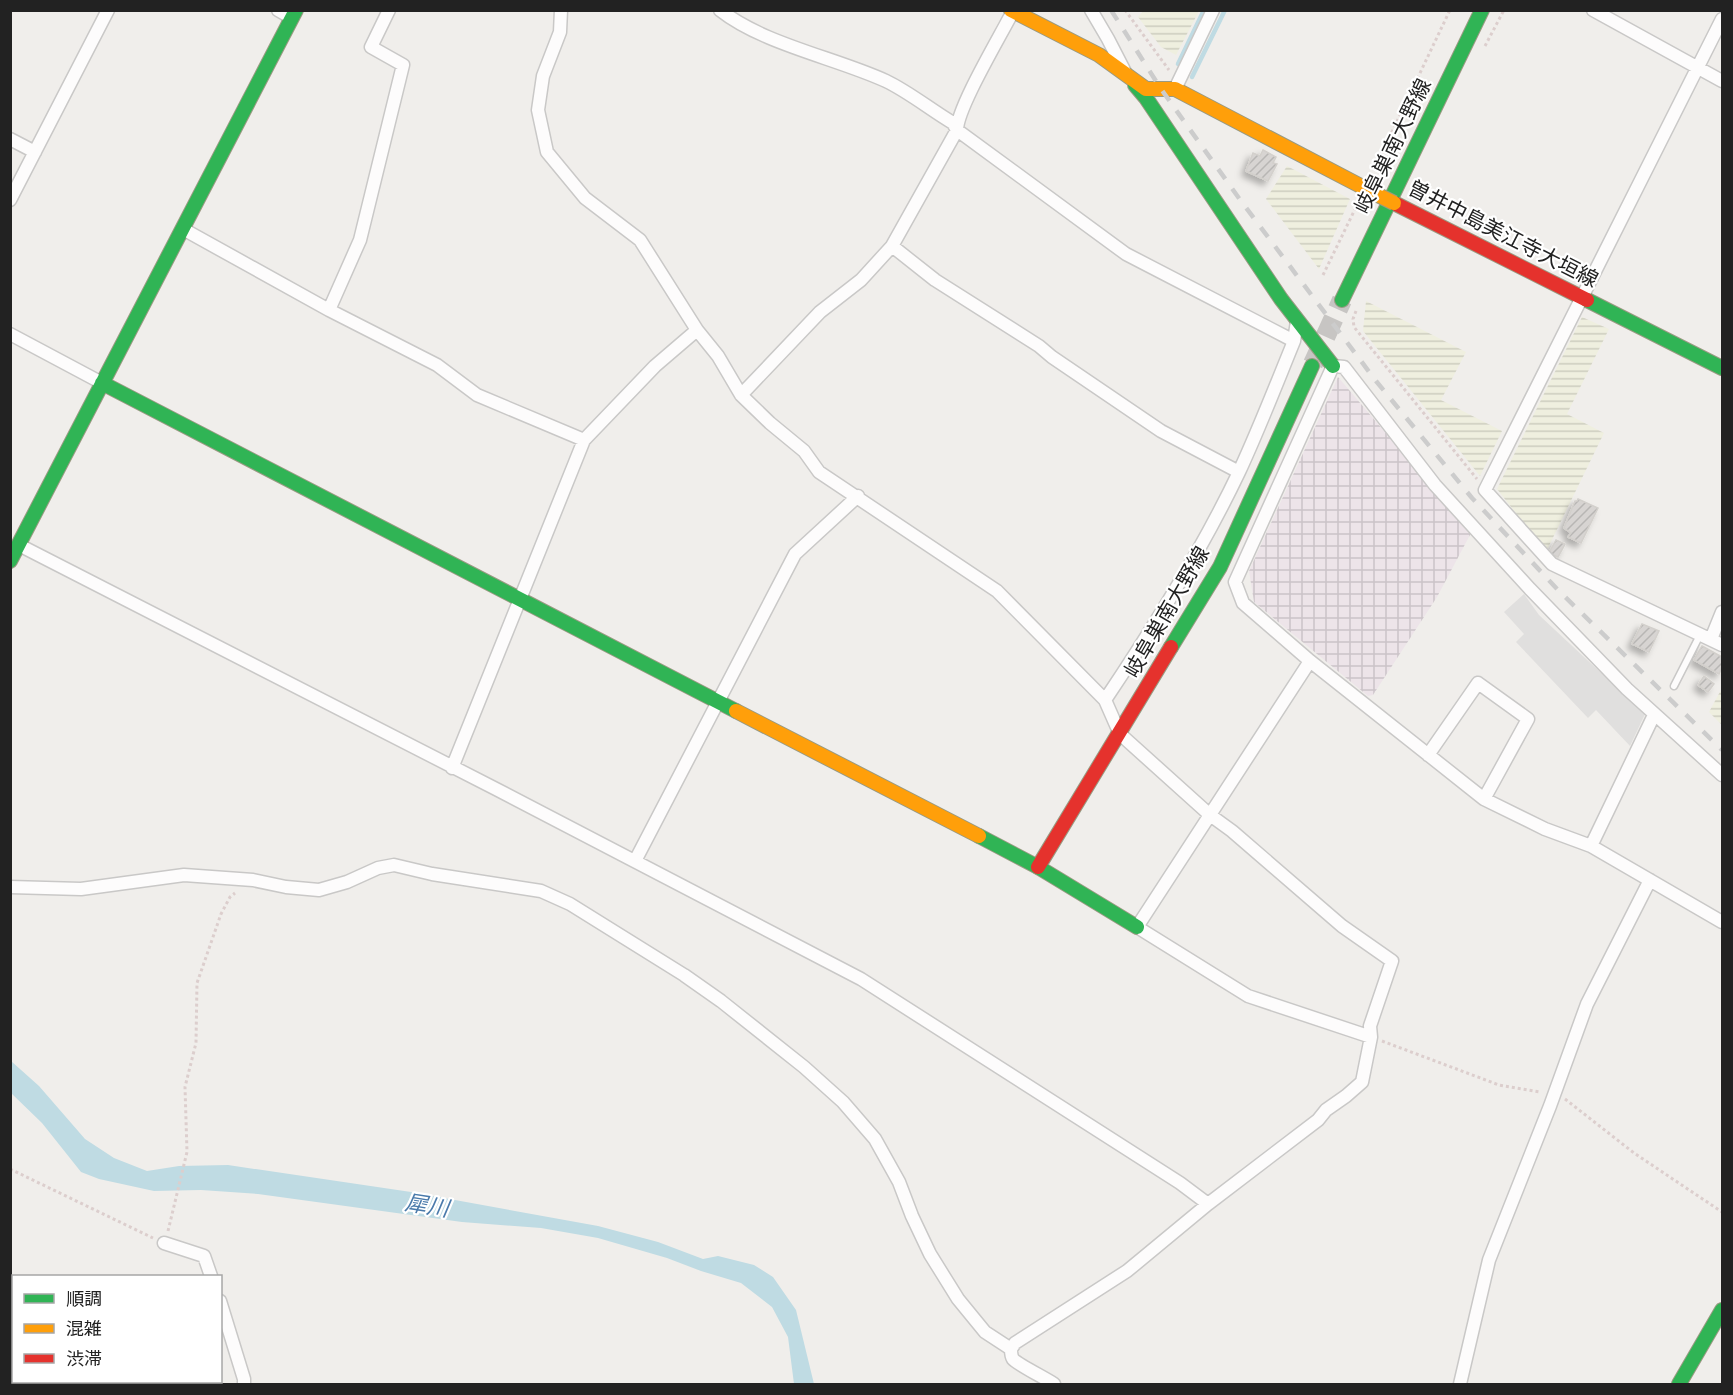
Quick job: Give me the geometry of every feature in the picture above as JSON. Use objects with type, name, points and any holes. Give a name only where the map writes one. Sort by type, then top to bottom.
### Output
[{"type":"street","points":[[10,200],[108,10]]},
{"type":"street","points":[[10,561],[294,14],[278,10]]},
{"type":"street","points":[[329,310],[360,240],[403,65],[371,47],[389,10]]},
{"type":"street","points":[[561,10],[560,32],[543,76],[538,110],[547,152],[585,198],[640,240],[696,330],[718,356],[741,395],[804,451],[819,472],[997,591],[1105,700],[1120,734],[1210,815],[1232,831],[1342,926],[1392,961],[1370,1026],[1371,1037],[1362,1082],[1326,1110],[1318,1120],[1208,1204],[1127,1271],[1016,1342],[1011,1349]]},
{"type":"street","points":[[720,10],[732,20],[772,38],[888,82],[953,123],[957,130],[1126,254],[1294,341]]},
{"type":"street","points":[[1090,10],[1127,76],[1146,98],[1297,321],[1333,366],[1344,367],[1435,485],[1530,589],[1654,716],[1722,775]]},
{"type":"street","points":[[1177,84],[1213,10]]},
{"type":"street","name":"岐阜巣南大野線","points":[[1342,300],[1482,10]]},
{"type":"street","points":[[1593,10],[1722,81]]},
{"type":"street","points":[[741,395],[820,312],[861,280],[892,246],[957,130],[957,123],[1012,11]]},
{"type":"street","name":"曽井中島美江寺大垣線","points":[[1012,11],[1099,55],[1146,90],[1177,84],[1370,191],[1722,368]]},
{"type":"street","points":[[1722,19],[1485,490],[1552,564],[1711,639],[1722,612]]},
{"type":"street","points":[[10,138],[35,152]]},
{"type":"street","points":[[183,229],[329,310],[437,365],[477,394],[584,440]]},
{"type":"street","points":[[892,246],[935,280],[1039,346],[1161,430],[1239,472]]},
{"type":"street","points":[[1105,700],[1157,621],[1239,472],[1294,341],[1297,321]]},
{"type":"street","points":[[452,768],[584,440],[655,366],[696,330]]},
{"type":"street","points":[[10,334],[1038,867],[1248,996],[1371,1037]]},
{"type":"street","name":"岐阜巣南大野線","points":[[1038,867],[1220,567],[1312,366]]},
{"type":"street","points":[[1333,366],[1235,582],[1243,603],[1310,661],[1484,799],[1545,829],[1592,846],[1722,922]]},
{"type":"street","points":[[635,861],[795,554],[858,496]]},
{"type":"street","points":[[19,545],[861,978],[1180,1183],[1208,1204]]},
{"type":"street","points":[[1137,927],[1310,661]]},
{"type":"street","points":[[1428,755],[1478,683],[1528,719],[1484,799]]},
{"type":"street","points":[[1592,846],[1654,716]]},
{"type":"street","points":[[10,887],[81,889],[184,875],[252,880],[286,887],[319,890],[347,882],[378,868],[394,865],[432,874],[541,891],[570,904],[684,975],[721,1001],[804,1067],[843,1102],[876,1138],[899,1182],[930,1254],[958,1299],[985,1332],[1011,1349],[1017,1363],[1053,1384]]},
{"type":"street","points":[[1460,1384],[1489,1260],[1556,1091],[1587,1004],[1650,880]]},
{"type":"street","points":[[164,1243],[204,1256],[212,1275]]},
{"type":"street","points":[[222,1308],[244,1384]]},
{"type":"street","points":[[1679,1384],[1722,1310]]},
{"type":"lane","points":[[1674,686],[1711,639]]},
{"type":"path","points":[[1125,10],[1177,84]]},
{"type":"path","points":[[1323,275],[1370,191],[1450,10]]},
{"type":"path","points":[[1482,52],[1503,10]]},
{"type":"path","points":[[1357,309],[1353,319],[1354,327],[1485,490]]},
{"type":"path","points":[[10,1169],[164,1243],[178,1196],[187,1152],[185,1087],[196,1043],[197,983],[221,914],[230,897],[237,891]]},
{"type":"path","points":[[1371,1037],[1499,1085],[1544,1092],[1556,1091],[1599,1128],[1722,1212]]},
{"type":"shaded area","points":[[1338,377],[1471,533],[1437,597],[1373,695],[1368,696],[1254,602],[1249,571]]},
{"type":"shaded area","points":[[1524,594],[1539,615],[1645,714],[1630,746],[1596,710],[1588,718],[1516,642],[1524,634],[1504,612]]},
{"type":"green space","points":[[1143,11],[1199,11],[1176,55],[1161,47],[1138,17]]},
{"type":"green space","points":[[1287,166],[1350,199],[1319,269],[1266,199]]},
{"type":"green space","points":[[1366,301],[1466,352],[1441,400],[1502,431],[1480,476],[1363,331]]},
{"type":"green space","points":[[1582,317],[1609,329],[1567,414],[1604,433],[1546,552],[1497,489]]},
{"type":"green space","points":[[1722,688],[1722,725],[1709,712]]},
{"type":"water","name":"犀川","points":[[11,1061],[39,1086],[85,1139],[114,1158],[147,1171],[179,1166],[228,1165],[411,1192],[598,1226],[658,1242],[703,1259],[718,1256],[754,1265],[773,1277],[796,1310],[814,1384],[794,1384],[788,1337],[772,1307],[741,1283],[598,1238],[541,1228],[462,1222],[258,1194],[201,1190],[154,1191],[99,1179],[81,1172],[42,1123],[11,1093]]},
{"type":"building","points":[[1263,150],[1276,157],[1273,163],[1277,164],[1268,181],[1246,171],[1253,153],[1260,156]]},
{"type":"building","points":[[1578,499],[1598,508],[1581,543],[1568,537],[1571,533],[1564,528],[1575,501]]},
{"type":"building","points":[[1556,540],[1565,544],[1558,557],[1549,553]]},
{"type":"building","points":[[1642,624],[1659,631],[1649,652],[1632,644]]},
{"type":"building","points":[[1702,646],[1722,657],[1719,674],[1694,660]]},
{"type":"building","points":[[1704,676],[1714,684],[1708,692],[1698,685]]},
{"type":"waterway","points":[[1178,64],[1204,10]]},
{"type":"waterway","points":[[1192,77],[1225,10]]},
{"type":"tunnel","points":[[1313,364],[1342,300]]},
{"type":"railway","points":[[1111,10],[1161,89],[1241,201],[1376,381],[1472,498],[1559,591],[1722,750]]},
{"type":"traffic: fast","points":[[10,561],[296,10]]},
{"type":"traffic: fast","points":[[1342,300],[1482,10]]},
{"type":"traffic: fast","points":[[1135,85],[1281,299],[1333,366]]},
{"type":"traffic: fast","points":[[1587,300],[1722,368]]},
{"type":"traffic: fast","points":[[1171,647],[1220,567],[1312,366]]},
{"type":"traffic: fast","points":[[102,383],[736,711]]},
{"type":"traffic: fast","points":[[979,836],[1038,867],[1137,927]]},
{"type":"traffic: fast","points":[[1679,1384],[1722,1310]]},
{"type":"traffic: slow","points":[[1011,10],[1099,55],[1146,89],[1175,89],[1376,194]]},
{"type":"traffic: slow","points":[[1376,194],[1394,203]]},
{"type":"traffic: slow","points":[[736,711],[979,836]]},
{"type":"traffic: jam","points":[[1394,203],[1587,300]]},
{"type":"traffic: jam","points":[[1038,867],[1171,647]]}]
